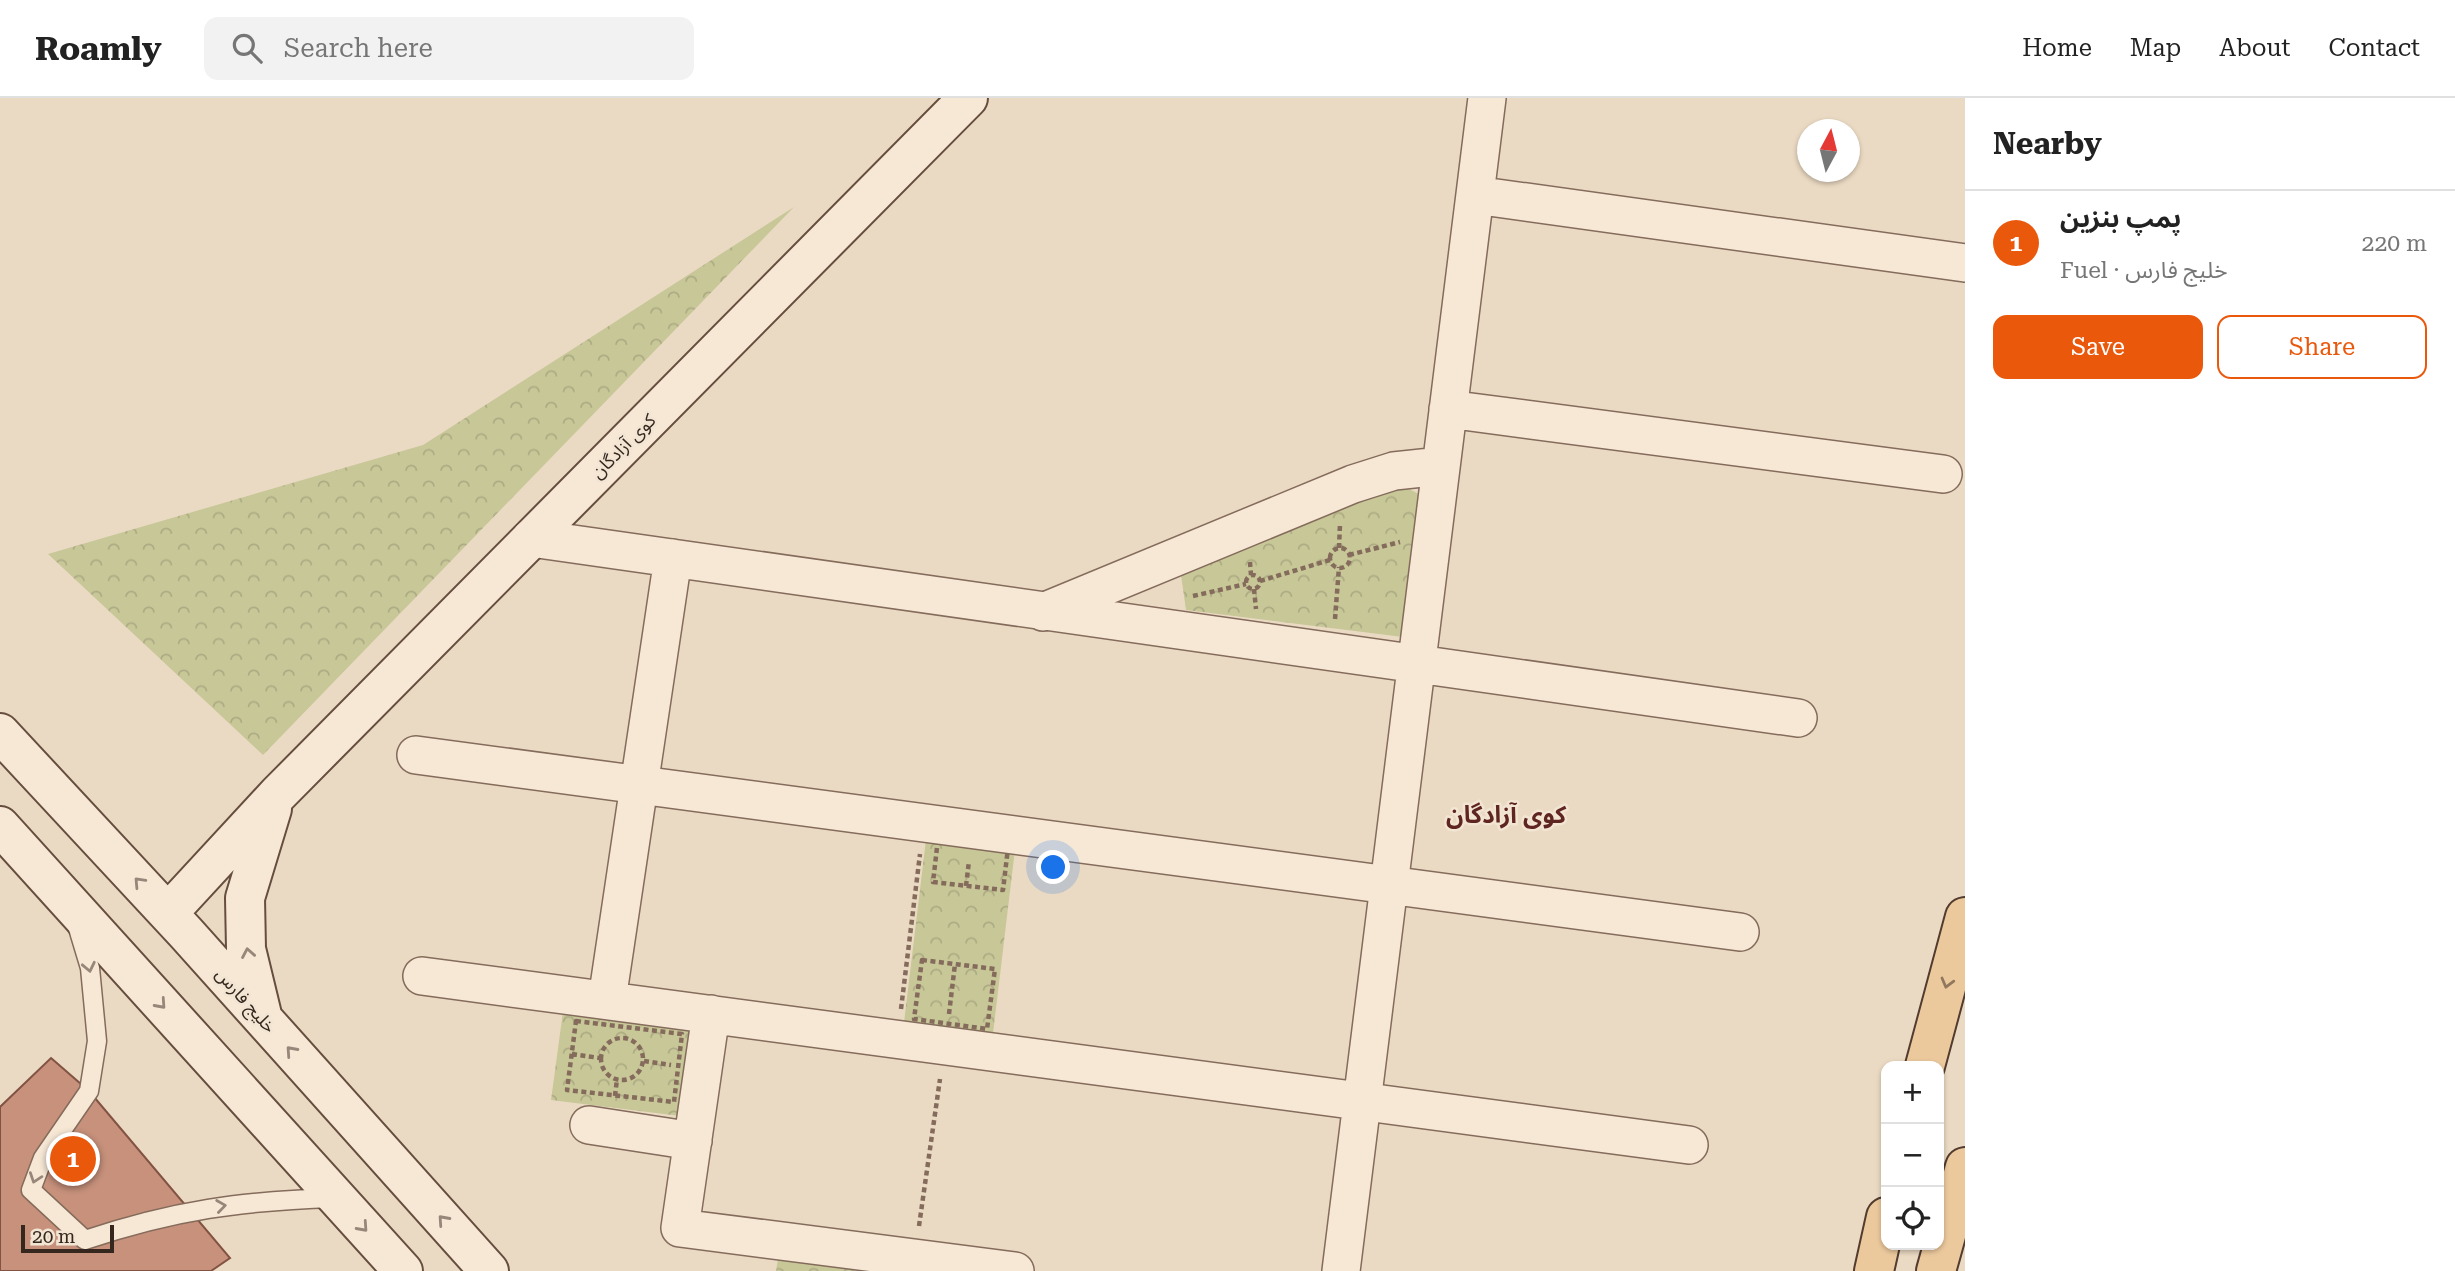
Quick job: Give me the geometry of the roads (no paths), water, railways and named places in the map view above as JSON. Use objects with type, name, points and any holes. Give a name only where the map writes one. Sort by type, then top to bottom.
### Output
[{"type":"main road","points":[[1926,1061],[1965,917]]},
{"type":"main road","points":[[1936,1271],[1965,1167]]},
{"type":"main road","points":[[1874,1271],[1881,1240]]},
{"type":"street","name":"کوی آزادگان","points":[[168,913],[278,794],[968,98]]},
{"type":"street","points":[[1341,1271],[1487,98]]},
{"type":"street","points":[[1475,195],[1965,263]]},
{"type":"street","points":[[1448,409],[1942,474]]},
{"type":"street","points":[[1042,612],[1353,484],[1394,471],[1441,466]]},
{"type":"street","points":[[531,538],[1798,718]]},
{"type":"street","points":[[607,1000],[673,558]]},
{"type":"street","name":"خلیج فارس","points":[[0,733],[168,913],[488,1271]]},
{"type":"street","points":[[415,755],[923,825],[1740,932]]},
{"type":"street","points":[[263,1019],[246,949],[245,898],[257,850],[278,794]]},
{"type":"street","points":[[0,826],[402,1271]]},
{"type":"street","points":[[422,976],[897,1039],[946,1035],[1362,1102],[1689,1145]]},
{"type":"street","points":[[711,1014],[680,1228],[994,1270]]},
{"type":"street","points":[[589,1125],[693,1141]]},
{"type":"lane","points":[[69,902],[90,968],[97,1041],[89,1091],[43,1158],[31,1190],[85,1240],[190,1210],[258,1201],[336,1198]]},
{"type":"place","name":"پمپ بنزین","points":[[73,1159]]},
{"type":"district","name":"کوی آزادگان","points":[[1506,815]]}]
